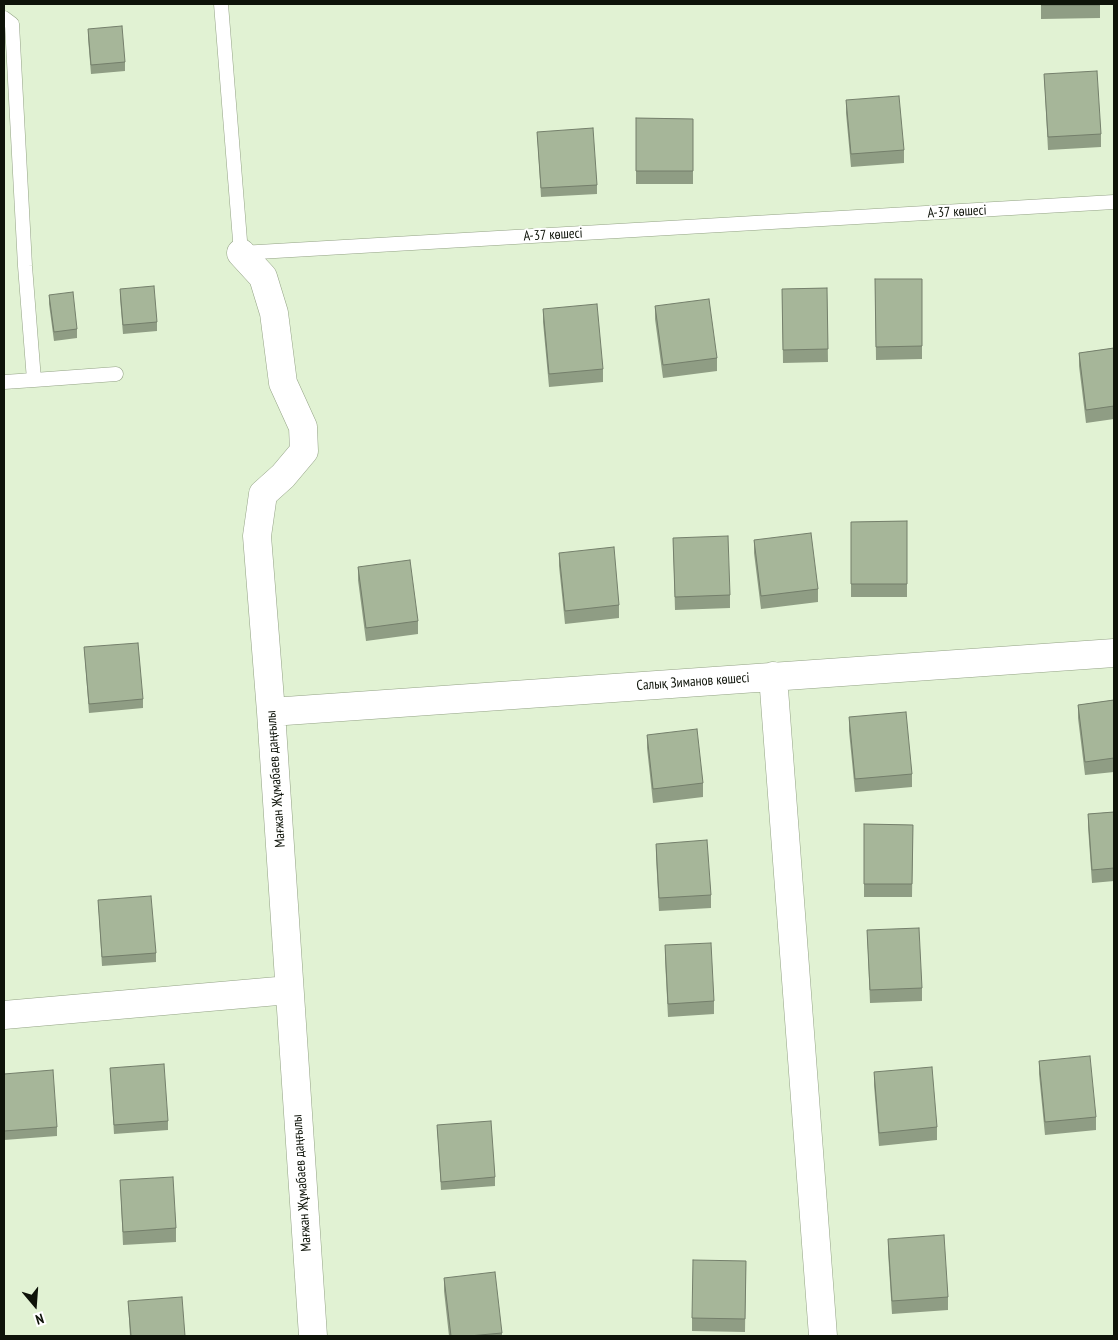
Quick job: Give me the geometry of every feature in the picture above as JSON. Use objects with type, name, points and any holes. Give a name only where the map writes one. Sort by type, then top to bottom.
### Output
[{"type":"street","name":"Мағжан Жұмабаев даңғылы","points":[[241,253],[263,277],[274,313],[283,383],[303,428],[304,451],[283,476],[263,494],[257,536],[271,712],[313,1336]]},
{"type":"street","name":"Салық Зиманов көшесі","points":[[271,712],[1114,653]]},
{"type":"street","points":[[773,676],[823,1336]]},
{"type":"street","points":[[4,1015],[289,990]]},
{"type":"lane","points":[[221,4],[241,253]]},
{"type":"lane","points":[[4,18],[12,24],[25,266],[34,380]]},
{"type":"lane","name":"А-37 көшесі","points":[[241,253],[1114,202]]},
{"type":"lane","points":[[4,382],[116,374]]},
{"type":"building","points":[[1100,4],[1100,5],[1041,5]]},
{"type":"building","points":[[122,26],[125,62],[91,65],[88,29]]},
{"type":"building","points":[[1097,71],[1101,134],[1048,137],[1044,74]]},
{"type":"building","points":[[899,96],[904,150],[851,154],[846,100]]},
{"type":"building","points":[[636,118],[693,119],[693,171],[636,171]]},
{"type":"building","points":[[593,128],[597,185],[541,188],[537,132]]},
{"type":"building","points":[[875,279],[922,279],[922,346],[876,347]]},
{"type":"building","points":[[154,286],[157,322],[123,325],[120,289]]},
{"type":"building","points":[[827,288],[828,349],[783,350],[782,289]]},
{"type":"building","points":[[73,292],[77,329],[54,332],[49,295]]},
{"type":"building","points":[[709,299],[717,358],[663,365],[655,306]]},
{"type":"building","points":[[597,304],[603,369],[549,374],[543,309]]},
{"type":"building","points":[[1114,348],[1114,406],[1086,410],[1079,353]]},
{"type":"building","points":[[907,521],[907,584],[851,584],[851,522]]},
{"type":"building","points":[[811,533],[818,589],[761,596],[754,540]]},
{"type":"building","points":[[728,536],[730,595],[675,597],[673,538]]},
{"type":"building","points":[[614,547],[619,605],[565,611],[559,553]]},
{"type":"building","points":[[410,560],[418,621],[366,628],[358,567]]},
{"type":"building","points":[[138,643],[143,699],[89,704],[84,647]]},
{"type":"building","points":[[1114,700],[1114,758],[1085,762],[1078,705]]},
{"type":"building","points":[[906,712],[912,774],[855,779],[849,717]]},
{"type":"building","points":[[697,729],[703,783],[653,789],[647,735]]},
{"type":"building","points":[[1114,812],[1114,868],[1092,870],[1088,814]]},
{"type":"building","points":[[864,824],[913,825],[912,884],[864,884]]},
{"type":"building","points":[[707,840],[711,895],[659,898],[656,844]]},
{"type":"building","points":[[151,896],[156,953],[102,957],[98,900]]},
{"type":"building","points":[[919,928],[922,988],[870,990],[867,930]]},
{"type":"building","points":[[711,943],[714,1001],[668,1004],[665,945]]},
{"type":"building","points":[[1090,1056],[1096,1117],[1045,1122],[1039,1061]]},
{"type":"building","points":[[164,1064],[168,1121],[114,1125],[110,1068]]},
{"type":"building","points":[[932,1067],[937,1127],[879,1133],[874,1072]]},
{"type":"building","points":[[53,1070],[57,1127],[4,1131],[4,1074]]},
{"type":"building","points":[[491,1121],[495,1177],[441,1182],[437,1125]]},
{"type":"building","points":[[173,1177],[176,1228],[123,1232],[120,1180]]},
{"type":"building","points":[[944,1235],[948,1297],[892,1301],[888,1239]]},
{"type":"building","points":[[693,1260],[746,1261],[745,1319],[692,1318]]},
{"type":"building","points":[[495,1272],[502,1333],[451,1336],[444,1278]]},
{"type":"building","points":[[182,1297],[185,1336],[131,1336],[128,1301]]}]
